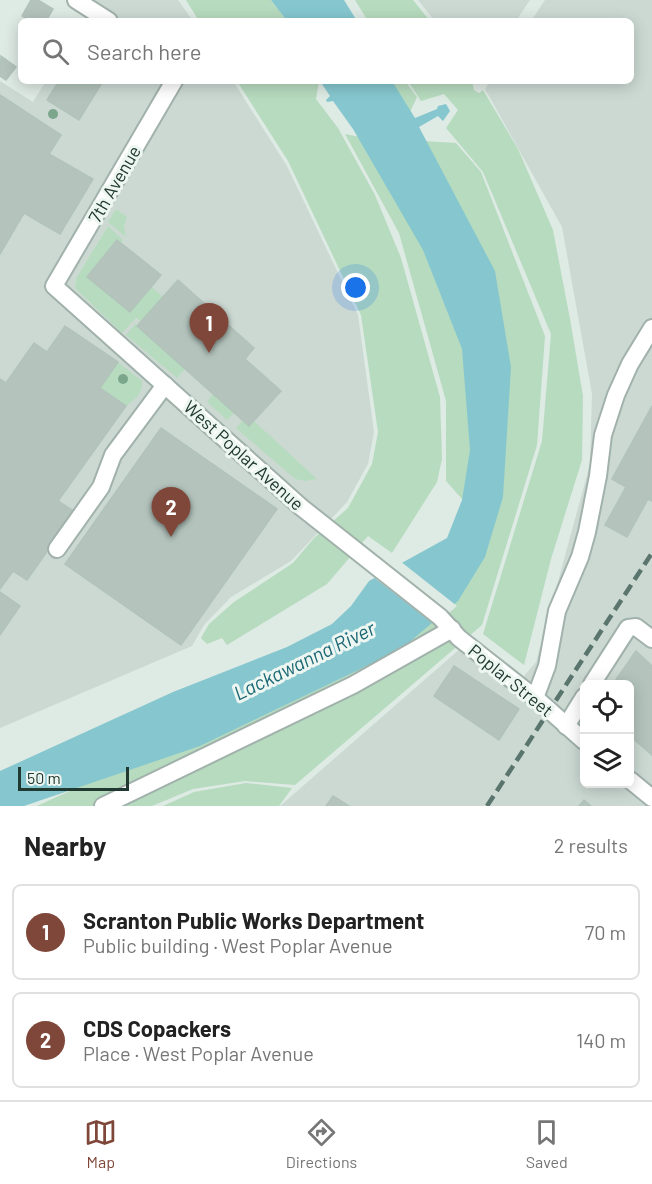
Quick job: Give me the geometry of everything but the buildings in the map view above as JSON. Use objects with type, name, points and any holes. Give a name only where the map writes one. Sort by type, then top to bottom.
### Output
[{"type":"street","points":[[76,0],[104,18]]},
{"type":"street","name":"7th Avenue","points":[[54,286],[172,84]]},
{"type":"street","name":"West Poplar Avenue","points":[[54,286],[301,507],[440,616]]},
{"type":"street","points":[[535,698],[547,666],[557,611],[587,532],[603,435],[616,395],[630,364],[652,328]]},
{"type":"street","points":[[57,549],[101,487],[113,455],[165,385]]},
{"type":"street","name":"Poplar Street","points":[[440,616],[467,644],[580,737]]},
{"type":"street","points":[[595,680],[628,628],[636,627],[652,639]]},
{"type":"street","points":[[104,806],[353,685],[452,629]]},
{"type":"street","points":[[567,726],[580,705]]},
{"type":"street","points":[[634,783],[652,798]]},
{"type":"shaded area","points":[[95,0],[178,0],[191,18],[84,18]]},
{"type":"shaded area","points":[[418,0],[530,0],[518,18],[433,18]]},
{"type":"shaded area","points":[[545,0],[652,0],[652,806],[280,806],[461,648],[513,689],[536,662],[590,464],[592,394],[562,227],[485,89],[488,84],[634,84],[634,18],[533,18]]},
{"type":"shaded area","points":[[0,81],[33,102],[44,84],[235,84],[287,166],[358,315],[374,432],[368,464],[347,502],[291,561],[231,597],[204,625],[192,646],[0,728]],"holes":[[[108,226],[117,240],[87,277],[140,321],[75,288],[76,278]],[[137,323],[137,326],[185,369],[178,377],[130,338]],[[254,421],[305,481],[249,426]]]},
{"type":"green space","points":[[186,0],[271,0],[285,18],[197,18]]},
{"type":"green space","points":[[355,0],[413,0],[428,18],[366,18]]},
{"type":"green space","points":[[239,84],[318,84],[316,99],[338,128],[375,195],[401,258],[440,397],[442,459],[437,482],[392,553],[368,536],[327,584],[227,645],[222,638],[207,644],[201,638],[209,624],[234,602],[293,563],[314,538],[348,508],[372,464],[378,432],[361,315],[288,161]]},
{"type":"green space","points":[[381,84],[407,84],[417,97],[410,112]]},
{"type":"green space","points":[[410,84],[473,84],[474,90],[479,93],[483,90],[518,149],[553,230],[570,319],[583,396],[582,460],[551,559],[524,665],[483,634],[542,441],[551,334],[483,172],[446,128],[458,110],[444,94],[421,101]]},
{"type":"green space","points":[[345,134],[456,143],[481,172],[545,336],[537,445],[482,625],[295,785],[245,781],[193,789],[152,806],[37,806],[244,711],[478,517],[446,481],[446,401],[399,233]]},
{"type":"green space","points":[[116,209],[127,217],[124,226],[126,237],[108,222]]},
{"type":"green space","points":[[108,226],[123,240],[121,243],[117,240],[87,277],[130,312],[151,286],[163,297],[140,321],[136,318],[122,333],[75,288],[76,278]]},
{"type":"green space","points":[[136,323],[185,369],[177,378],[126,335]]},
{"type":"green space","points":[[118,362],[142,381],[140,393],[126,406],[100,388]]},
{"type":"green space","points":[[213,394],[234,413],[227,420],[207,402]]},
{"type":"green space","points":[[243,420],[249,426],[254,421],[317,479],[305,481],[295,479],[236,428]]},
{"type":"green space","points":[[246,783],[292,788],[279,806],[163,806],[194,792]]},
{"type":"water","points":[[271,0],[344,0],[355,18],[285,18]]},
{"type":"water","name":"Lackawanna River","points":[[322,84],[394,84],[415,118],[446,104],[450,111],[443,121],[438,116],[419,127],[495,271],[511,367],[503,497],[485,557],[458,601],[400,650],[200,746],[24,806],[0,806],[0,771],[173,692],[287,647],[332,624],[351,606],[369,581],[447,538],[462,500],[470,450],[462,349],[423,250],[353,129],[333,101],[327,102],[330,96]]},
{"type":"pier","points":[[400,561],[457,606],[435,625],[372,576]]},
{"type":"railway","points":[[487,806],[652,553]]},
{"type":"place","name":"Scranton Public Works Department","points":[[209,353]]},
{"type":"place","name":"CDS Copackers","points":[[171,537]]}]
